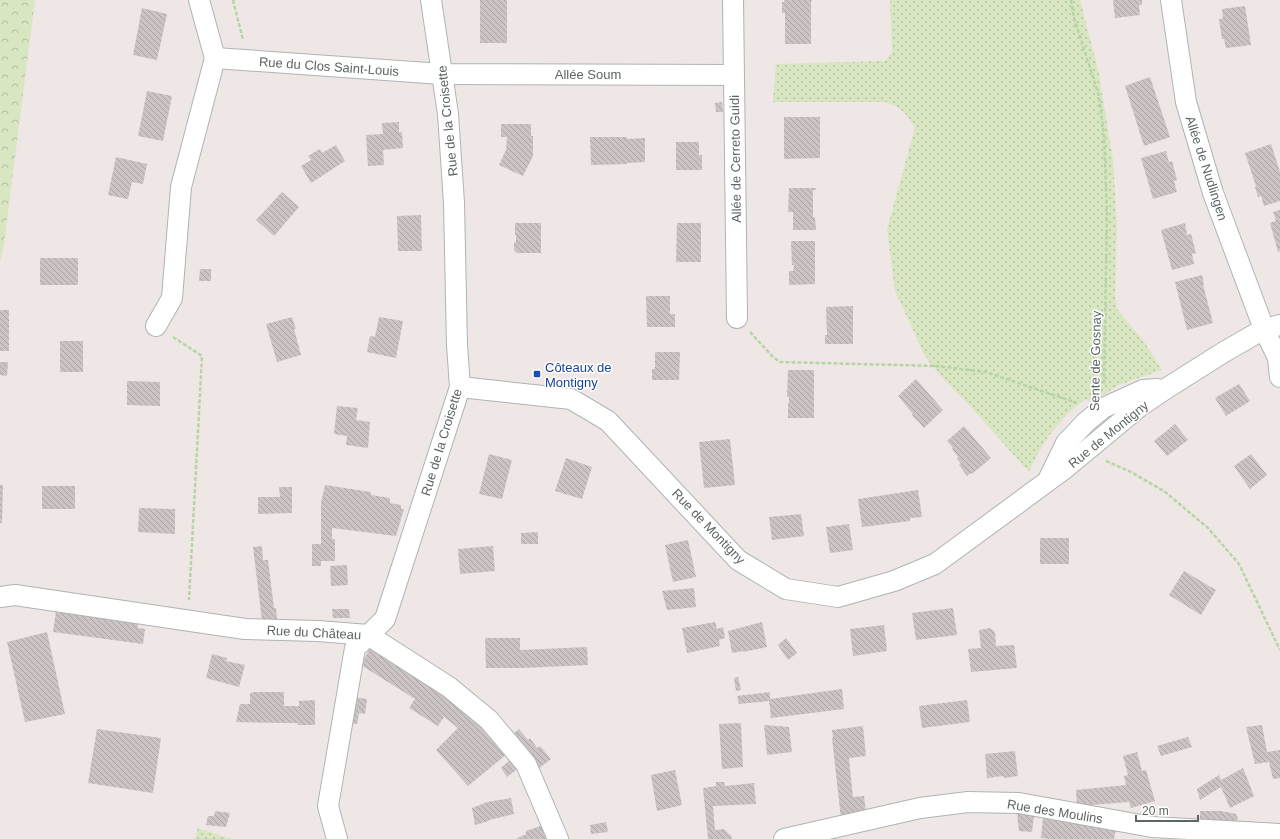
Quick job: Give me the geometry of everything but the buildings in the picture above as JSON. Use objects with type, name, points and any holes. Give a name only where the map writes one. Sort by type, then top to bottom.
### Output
[{"type":"street","points":[[156,326],[172,298],[180,187],[215,58],[199,0]]},
{"type":"street","name":"Rue de la Croisette","points":[[337,839],[328,806],[354,648],[385,619],[460,387],[457,345],[454,203],[448,114],[431,0]]},
{"type":"street","name":"Allée de Cerreto Guidi","points":[[733,0],[737,318]]},
{"type":"street","name":"Allée de Nudlingen","points":[[1171,0],[1186,102],[1213,193],[1272,327],[1280,377]]},
{"type":"street","name":"Rue du Clos Saint-Louis","points":[[215,58],[442,74]]},
{"type":"street","name":"Allée Soum","points":[[442,74],[734,75]]},
{"type":"street","name":"Rue de Montigny","points":[[460,387],[571,399],[608,421],[738,560],[786,589],[838,597],[894,581],[935,564],[1063,470],[1139,407],[1224,352],[1272,327]]},
{"type":"street","name":"Rue de Montigny","points":[[1048,480],[1066,442],[1103,408],[1143,390],[1167,388]]},
{"type":"street","name":"Rue du Château","points":[[0,597],[15,595],[245,629],[318,631],[368,635],[448,687],[489,720],[526,764],[558,839]]},
{"type":"street","name":"Rue des Moulins","points":[[784,839],[920,808],[968,802],[1019,803],[1152,827],[1280,834]]},
{"type":"path","points":[[233,0],[248,61]]},
{"type":"path","name":"Sente de Gosnay","points":[[1071,0],[1074,18],[1099,96],[1104,136],[1107,214],[1103,408]]},
{"type":"path","points":[[737,318],[773,357],[780,362],[936,366],[986,372],[1080,404],[1103,408]]},
{"type":"path","points":[[156,326],[202,356],[188,620]]},
{"type":"path","points":[[1106,435],[1105,461],[1129,471],[1164,491],[1208,528],[1239,564],[1280,650]]},
{"type":"green space","points":[[0,0],[35,0],[4,244],[0,263]]},
{"type":"green space","points":[[890,0],[1080,0],[1099,74],[1113,161],[1117,227],[1115,296],[1117,309],[1145,343],[1162,370],[1119,385],[1092,402],[1085,399],[1059,423],[1052,432],[1040,450],[1029,472],[939,374],[925,356],[895,291],[887,229],[915,128],[909,119],[900,109],[886,102],[773,102],[776,64],[885,61],[892,52]]},
{"type":"green space","points":[[198,828],[231,839],[195,839]]},
{"type":"place","name":"Côteaux de Montigny","points":[[537,374]]}]
